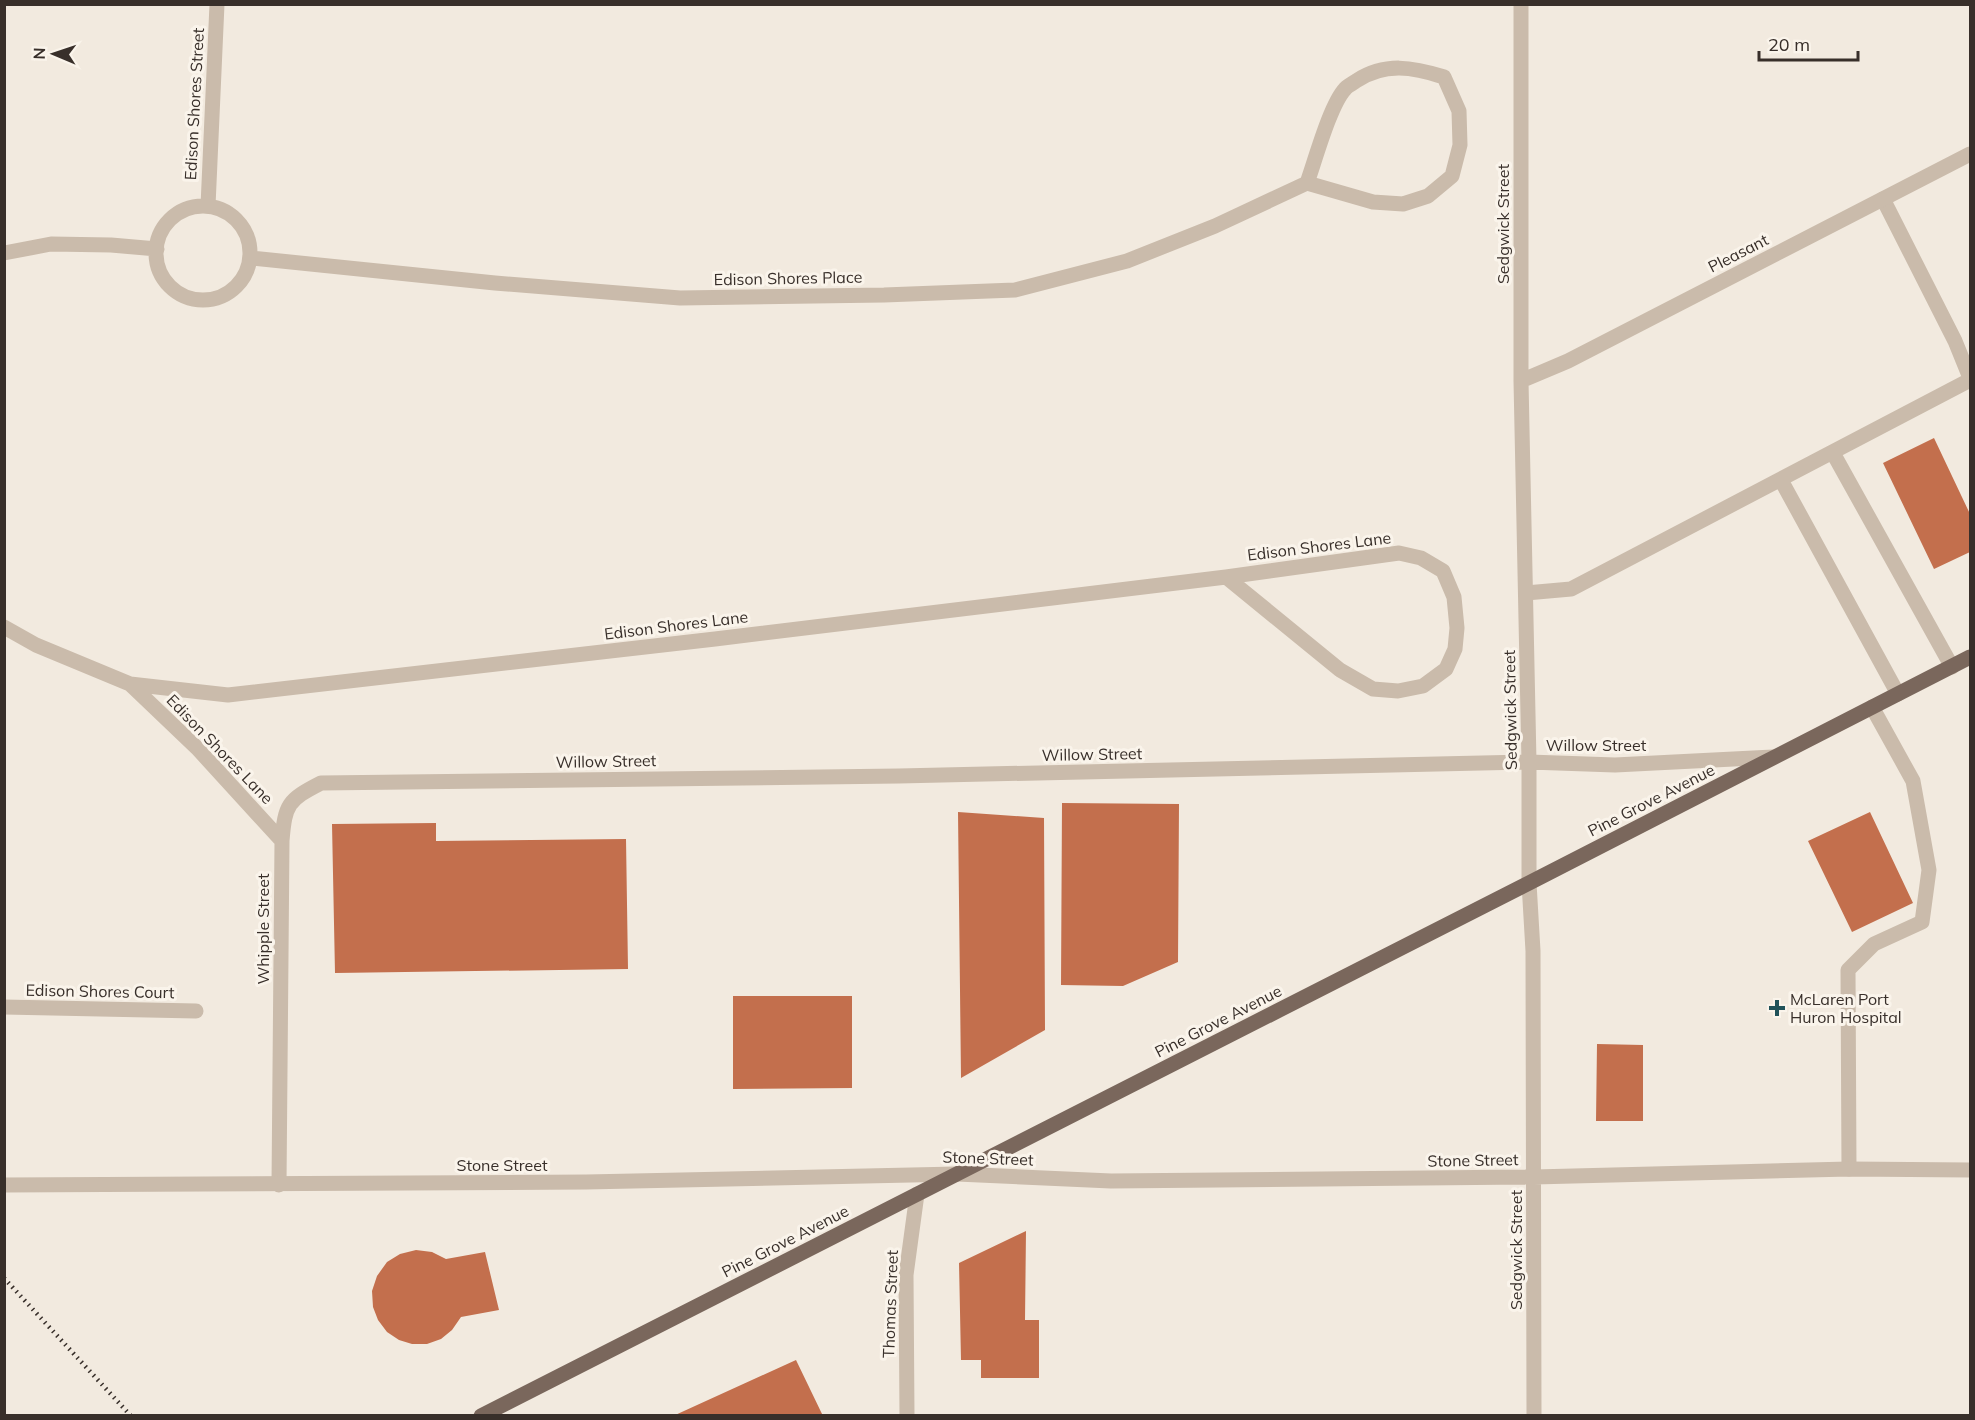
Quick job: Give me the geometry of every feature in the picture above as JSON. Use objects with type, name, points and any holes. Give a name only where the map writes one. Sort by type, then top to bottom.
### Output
[{"type":"main road","name":"Pine Grove Avenue","points":[[481,1416],[1971,657]]},
{"type":"street","name":"Edison Shores Street","points":[[208,206],[217,4]]},
{"type":"street","name":"Sedgwick Street","points":[[1521,4],[1521,381],[1526,593],[1522,763],[1533,951],[1534,1416]]},
{"type":"street","points":[[1392,67],[1418,69],[1444,77],[1459,111],[1460,146],[1452,176],[1428,196],[1402,204],[1373,202],[1307,183],[1335,106],[1345,89],[1368,73],[1392,67]]},
{"type":"street","name":"Pleasant","points":[[1521,381],[1568,361],[1971,154]]},
{"type":"street","name":"Edison Shores Place","points":[[251,258],[495,284],[680,298],[884,296],[1016,290],[1127,261],[1215,226],[1307,183]]},
{"type":"street","points":[[1526,593],[1571,589],[1971,379],[1955,341],[1883,199]]},
{"type":"street","points":[[208,206],[234,217],[247,236],[251,258],[246,274],[236,287],[223,296],[207,300],[191,299],[176,292],[164,280],[158,265],[157,249],[160,234],[168,222],[179,213],[193,207],[208,206]]},
{"type":"street","points":[[4,253],[51,244],[111,244],[157,249]]},
{"type":"street","points":[[1833,453],[1952,667]]},
{"type":"street","points":[[1781,480],[1898,694]]},
{"type":"street","name":"Edison Shores Lane","points":[[4,627],[36,645],[130,684],[228,695],[715,639],[1226,577],[1399,553],[1421,558],[1443,571],[1455,597],[1457,628],[1455,649],[1446,669],[1423,686],[1398,691],[1373,689],[1340,670],[1226,577]]},
{"type":"street","name":"Edison Shores Lane","points":[[130,684],[197,748],[282,841]]},
{"type":"street","points":[[1849,1169],[1848,970],[1874,944],[1922,922],[1929,870],[1913,781],[1872,707]]},
{"type":"street","name":"Willow Street","points":[[412,782],[899,776],[1522,763],[1615,765],[1773,757]]},
{"type":"street","name":"Whipple Street","points":[[279,1185],[284,814],[298,795],[321,783],[412,782]]},
{"type":"street","name":"Edison Shores Court","points":[[4,1007],[196,1011]]},
{"type":"street","name":"Stone Street","points":[[4,1185],[586,1182],[957,1174],[1111,1181],[1534,1177],[1849,1169],[1971,1170]]},
{"type":"street","name":"Thomas Street","points":[[907,1416],[906,1275],[916,1194]]},
{"type":"building","points":[[1934,438],[1970,514],[1970,552],[1934,569],[1883,463]]},
{"type":"building","points":[[1062,803],[1179,804],[1178,962],[1123,986],[1061,985]]},
{"type":"building","points":[[958,812],[1044,818],[1045,1030],[961,1078]]},
{"type":"building","points":[[1870,812],[1913,903],[1852,932],[1808,841]]},
{"type":"building","points":[[436,823],[436,841],[626,839],[628,969],[335,973],[332,824]]},
{"type":"building","points":[[733,996],[852,996],[852,1088],[733,1089]]},
{"type":"building","points":[[1597,1044],[1643,1045],[1643,1121],[1596,1121]]},
{"type":"building","points":[[1026,1231],[1025,1320],[1039,1320],[1039,1378],[981,1378],[981,1360],[961,1360],[959,1263]]},
{"type":"building","points":[[416,1250],[432,1252],[446,1259],[485,1252],[499,1310],[461,1317],[452,1330],[441,1339],[427,1344],[412,1344],[399,1340],[387,1332],[378,1320],[373,1307],[372,1291],[377,1276],[387,1262],[400,1254]]},
{"type":"building","points":[[796,1360],[823,1416],[673,1416]]},
{"type":"railway","points":[[4,1278],[131,1416]]},
{"type":"place","name":"McLaren Port Huron Hospital","points":[[1777,1008]]}]
